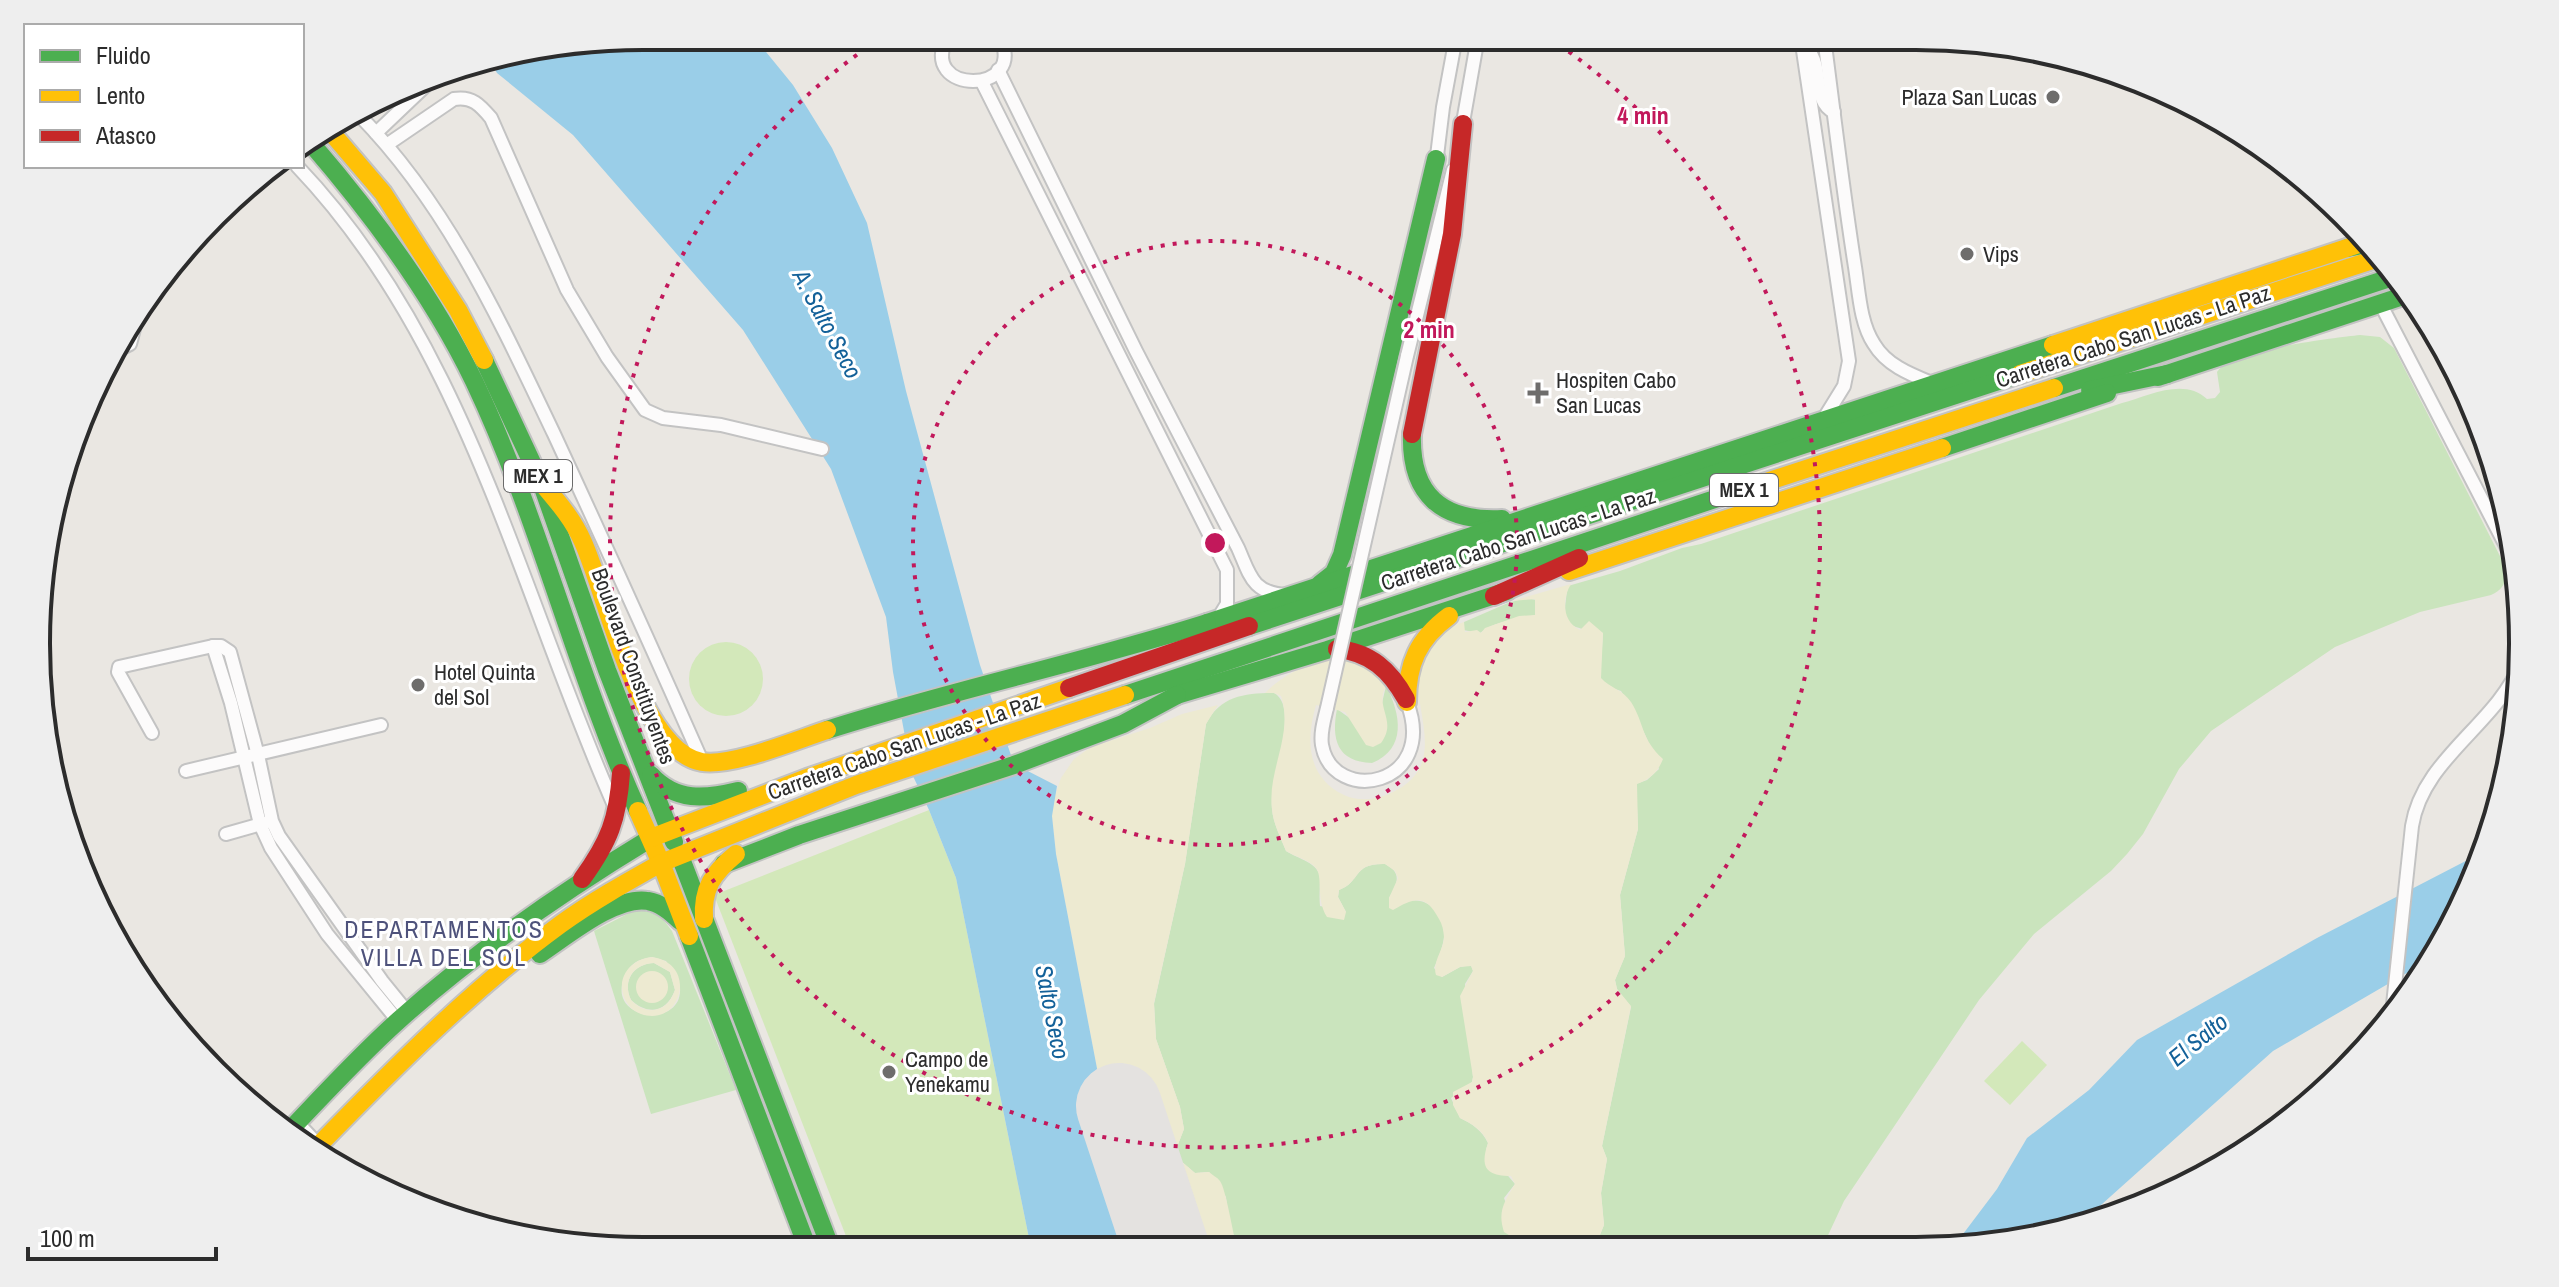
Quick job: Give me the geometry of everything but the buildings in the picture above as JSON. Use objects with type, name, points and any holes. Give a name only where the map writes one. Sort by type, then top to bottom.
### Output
[{"type":"main road","points":[[1463,124],[1452,234],[1419,390],[1413,428],[1413,459],[1420,485],[1443,508],[1479,520],[1525,518]]},
{"type":"main road","name":"Boulevard Constituyentes","points":[[335,137],[383,193],[451,297],[541,482],[607,670],[826,1237]]},
{"type":"main road","name":"MEX 1","points":[[316,149],[377,227],[426,300],[473,380],[514,478],[621,771],[661,863]]},
{"type":"main road","points":[[1313,588],[1334,573],[1342,555],[1436,159]]},
{"type":"main road","points":[[541,482],[565,510],[583,541],[642,701],[658,730],[679,751],[702,762],[733,760],[901,706],[1135,646],[1211,622],[2356,246]]},
{"type":"main road","name":"Carretera Cabo San Lucas - La Paz","points":[[582,879],[669,830],[849,761],[1161,659],[1280,615],[2369,261]]},
{"type":"main road","name":"Carretera Cabo San Lucas - La Paz","points":[[422,1042],[509,964],[561,924],[661,863],[821,798],[1970,414],[2384,280]]},
{"type":"main road","points":[[1097,705],[1177,695],[1327,650],[2397,298]]},
{"type":"main road","points":[[1970,414],[2167,374]]},
{"type":"main road","points":[[1494,596],[1702,504]]},
{"type":"main road","points":[[1428,569],[1525,518]]},
{"type":"main road","points":[[1407,702],[1410,665],[1419,642],[1436,624],[1466,604]]},
{"type":"main road","points":[[1161,659],[1211,622]]},
{"type":"main road","points":[[1327,650],[1354,651],[1376,661],[1396,681],[1407,702]]},
{"type":"main road","points":[[724,864],[799,835],[1014,765],[1123,724],[1177,695]]},
{"type":"main road","name":"MEX 1","points":[[645,762],[652,776],[665,790],[698,798],[825,770]]},
{"type":"main road","points":[[296,1124],[403,1017],[488,947],[582,879],[613,833],[621,771]]},
{"type":"main road","points":[[704,919],[706,885],[724,864],[784,818],[821,798]]},
{"type":"main road","points":[[661,863],[803,1237]]},
{"type":"main road","points":[[325,1144],[422,1042],[524,965],[625,901],[659,905],[672,912],[684,926]]},
{"type":"street","points":[[943,50],[948,69],[963,81],[982,82],[998,70],[1003,50]]},
{"type":"street","points":[[1432,250],[1436,159],[1454,50]]},
{"type":"street","points":[[1407,702],[1414,732],[1408,755],[1393,773],[1371,781],[1347,776],[1329,762],[1322,743],[1327,708],[1463,124],[1476,50]]},
{"type":"street","points":[[1802,50],[1849,361],[1844,386],[1823,420]]},
{"type":"street","points":[[1808,50],[1814,58],[1823,102],[1834,112]]},
{"type":"street","points":[[1826,50],[1848,221],[1867,332],[1888,360],[1934,384]]},
{"type":"street","points":[[998,70],[1253,582],[1270,592],[1293,595]]},
{"type":"street","points":[[982,82],[1227,570],[1227,604],[1211,622]]},
{"type":"street","points":[[376,133],[416,95]]},
{"type":"street","points":[[388,144],[454,99],[465,97],[478,103],[491,118],[567,290],[607,357],[645,410],[663,418],[721,425],[822,449]]},
{"type":"street","points":[[364,120],[388,144],[461,249],[512,346],[614,563],[702,762]]},
{"type":"street","points":[[1022,164],[1039,154]]},
{"type":"street","points":[[299,168],[362,242],[416,333],[461,419],[514,546],[588,746],[617,813]]},
{"type":"street","points":[[2380,303],[2499,532]]},
{"type":"street","points":[[1119,357],[1136,351]]},
{"type":"street","points":[[213,646],[244,758],[266,822],[382,981],[403,1017]]},
{"type":"street","points":[[152,733],[118,672],[119,667],[213,646],[221,646],[230,652],[258,755],[266,822]]},
{"type":"street","points":[[2394,994],[2417,800],[2426,783],[2501,700],[2507,688]]},
{"type":"street","points":[[186,771],[381,725]]},
{"type":"street","points":[[226,834],[266,822]]},
{"type":"green space","points":[[2360,335],[2380,337],[2394,348],[2503,562],[2503,586],[2491,595],[2420,612],[2335,647],[2211,731],[2179,769],[2143,834],[2127,854],[2111,871],[2034,934],[1979,1000],[1844,1201],[1827,1237],[1599,1237],[1604,1225],[1601,1193],[1607,1159],[1602,1146],[1631,1007],[1617,989],[1615,980],[1625,956],[1620,895],[1638,829],[1636,784],[1647,780],[1659,769],[1642,728],[1621,691],[1609,687],[1600,678],[1603,633],[1573,626],[1566,617],[1568,586],[2154,393],[2188,389],[2207,399],[2215,398],[2220,392],[2217,372],[2226,364],[2261,351]]},
{"type":"green space","points":[[1526,598],[1536,600],[1535,615],[1499,623],[1480,633],[1463,630],[1464,622]]},
{"type":"green space","points":[[726,642],[747,648],[757,658],[763,679],[757,700],[747,710],[726,716],[705,710],[695,700],[689,679],[695,658],[705,648]]},
{"type":"green space","points":[[1386,686],[1395,708],[1396,740],[1383,757],[1372,763],[1360,762],[1339,747],[1335,730],[1337,709],[1351,719],[1382,703]]},
{"type":"green space","points":[[1274,693],[1282,701],[1284,729],[1272,797],[1273,814],[1286,851],[1312,865],[1319,874],[1320,906],[1346,912],[1338,897],[1339,890],[1367,866],[1385,864],[1391,867],[1397,879],[1389,898],[1396,908],[1405,903],[1422,901],[1440,918],[1444,937],[1434,968],[1442,977],[1471,965],[1473,971],[1465,984],[1473,1077],[1472,1082],[1451,1098],[1460,1118],[1483,1134],[1488,1143],[1486,1150],[1515,1184],[1504,1198],[1518,1237],[1234,1237],[1226,1197],[1209,1172],[1195,1173],[1181,1161],[1177,1147],[1184,1129],[1180,1107],[1156,1039],[1154,1004],[1185,864],[1206,724],[1218,707],[1234,698]]},
{"type":"green space","name":"Campo de Yenekamu","points":[[929,810],[956,878],[1029,1237],[846,1237],[714,895]]},
{"type":"green space","points":[[633,911],[651,912],[664,921],[672,931],[736,1090],[651,1114],[594,931]],"holes":[[[647,958],[666,961],[680,985],[678,1001],[670,1010],[659,1014],[635,1011],[626,1003],[622,992],[629,969]]]},
{"type":"green space","points":[[654,963],[670,972],[675,990],[662,1007],[650,1010],[631,1000],[628,986],[635,970]]},
{"type":"green space","points":[[2022,1041],[2047,1065],[2010,1105],[1984,1081]]},
{"type":"sand","points":[[1571,584],[1565,603],[1570,622],[1580,630],[1589,621],[1603,633],[1601,678],[1631,702],[1646,738],[1663,759],[1653,774],[1637,784],[1638,829],[1620,895],[1625,956],[1615,980],[1617,989],[1631,1006],[1602,1146],[1607,1159],[1601,1193],[1604,1225],[1599,1237],[1512,1237],[1504,1232],[1501,1218],[1503,1206],[1515,1184],[1511,1176],[1490,1172],[1485,1164],[1486,1138],[1477,1128],[1460,1118],[1453,1105],[1453,1092],[1472,1082],[1473,1077],[1460,996],[1473,971],[1471,966],[1460,967],[1442,977],[1436,975],[1435,966],[1444,938],[1440,921],[1429,905],[1419,900],[1393,910],[1389,908],[1389,898],[1398,878],[1395,871],[1385,864],[1367,866],[1339,890],[1338,897],[1346,912],[1344,920],[1327,917],[1321,902],[1318,871],[1309,862],[1286,851],[1272,809],[1271,795],[1283,739],[1284,710],[1281,696],[1265,693],[1293,672],[1326,661],[1343,660],[1374,672],[1386,686],[1383,701],[1387,727],[1381,743],[1373,747],[1366,745],[1345,712],[1316,705],[1310,744],[1322,778],[1344,795],[1368,799],[1391,793],[1415,776],[1424,755],[1417,681],[1420,658],[1434,638],[1464,622],[1465,632],[1477,630],[1481,633],[1485,628],[1519,616],[1535,615],[1535,599],[1512,601]]},
{"type":"sand","points":[[1218,705],[1206,724],[1185,864],[1154,1003],[1156,1039],[1180,1107],[1184,1129],[1177,1147],[1181,1161],[1195,1173],[1209,1172],[1220,1181],[1235,1237],[1135,1237],[1104,1105],[1056,854],[1052,816],[1061,778],[1074,759],[1091,747],[1182,714]]},
{"type":"sand","points":[[645,958],[667,962],[676,971],[680,982],[674,1004],[666,1012],[655,1016],[633,1009],[625,1000],[622,989],[628,970]],"holes":[[[654,963],[670,972],[675,990],[662,1007],[644,1009],[631,1000],[628,986],[635,970]]]},
{"type":"sand","points":[[652,971],[663,976],[668,987],[663,998],[652,1003],[641,998],[636,987],[641,976]]},
{"type":"water","points":[[764,50],[793,85],[832,148],[867,223],[906,391],[980,665],[1014,764],[1057,786],[1052,816],[1056,854],[1104,1105],[1135,1237],[1029,1237],[956,878],[912,774],[886,617],[831,469],[743,330],[573,135],[495,69],[528,61],[605,51]]},
{"type":"water","name":"El Salto","points":[[2468,860],[2448,906],[2410,971],[2273,1051],[2097,1209],[2031,1226],[1962,1235],[1997,1189],[2027,1138],[2089,1090],[2137,1040],[2317,938]]},
{"type":"runway","points":[[1119,1106],[1162,1237]]},
{"type":"traffic: fast","points":[[316,149],[400,256],[440,317],[474,381],[519,487],[595,704],[638,811]]},
{"type":"traffic: fast","points":[[1320,584],[1334,573],[1342,555],[1436,159]]},
{"type":"traffic: fast","points":[[2347,248],[2356,246]]},
{"type":"traffic: fast","points":[[2054,388],[2384,280]]},
{"type":"traffic: fast","points":[[2158,377],[2397,298]]},
{"type":"traffic: fast","points":[[1207,623],[2053,345]]},
{"type":"traffic: fast","points":[[484,360],[541,482],[607,670],[674,842]]},
{"type":"traffic: fast","points":[[1249,626],[2020,374]]},
{"type":"traffic: fast","points":[[2090,390],[2167,374]]},
{"type":"traffic: fast","points":[[1942,448],[2107,393]]},
{"type":"traffic: fast","points":[[1412,434],[1417,473],[1434,500],[1462,516],[1502,519]]},
{"type":"traffic: fast","points":[[1125,695],[1760,484]]},
{"type":"traffic: fast","points":[[1177,695],[1507,591]]},
{"type":"traffic: fast","points":[[827,730],[1207,623]]},
{"type":"traffic: fast","points":[[724,864],[799,835],[1014,765],[1123,724],[1177,695]]},
{"type":"traffic: fast","points":[[651,775],[670,790],[681,794],[703,797],[738,791]]},
{"type":"traffic: fast","points":[[296,1124],[385,1033],[458,970],[552,901],[651,838]]},
{"type":"traffic: fast","points":[[680,856],[826,1237]]},
{"type":"traffic: fast","points":[[540,954],[592,919],[621,904],[648,901],[669,911],[680,921]]},
{"type":"traffic: fast","points":[[689,936],[803,1237]]},
{"type":"traffic: slow","points":[[335,137],[383,193],[458,310],[484,360]]},
{"type":"traffic: slow","points":[[2053,345],[2355,245]]},
{"type":"traffic: slow","points":[[2020,374],[2369,261]]},
{"type":"traffic: slow","points":[[1760,484],[2054,388]]},
{"type":"traffic: slow","points":[[1569,571],[1942,448]]},
{"type":"traffic: slow","points":[[541,482],[579,534],[643,702],[660,730],[680,752],[702,762],[730,761],[827,730]]},
{"type":"traffic: slow","points":[[1407,702],[1409,676],[1416,653],[1429,634],[1449,616]]},
{"type":"traffic: slow","points":[[651,838],[807,778],[1069,688]]},
{"type":"traffic: slow","points":[[638,811],[661,863],[856,785],[1125,695]]},
{"type":"traffic: slow","points":[[704,919],[707,890],[721,868],[736,854]]},
{"type":"traffic: slow","points":[[322,1142],[405,1059],[496,975],[573,916],[661,863],[689,936]]},
{"type":"traffic: jam","points":[[1412,434],[1452,234],[1463,124]]},
{"type":"traffic: jam","points":[[1494,596],[1579,558]]},
{"type":"traffic: jam","points":[[1069,688],[1249,626]]},
{"type":"traffic: jam","points":[[1337,649],[1359,654],[1378,664],[1406,699]]},
{"type":"traffic: jam","points":[[582,879],[610,829],[621,773]]},
{"type":"place","name":"Plaza San Lucas","points":[[2053,97]]},
{"type":"place","name":"Vips","points":[[1967,254]]},
{"type":"place","name":"Hospiten Cabo San Lucas","points":[[1538,393]]},
{"type":"place","name":"Hotel Quinta del Sol","points":[[418,685]]},
{"type":"place","name":"Campo de Yenekamu","points":[[889,1072]]},
{"type":"district","name":"DEPARTAMENTOS VILLA DEL SOL","points":[[444,944]]},
{"type":"water label","name":"A. Salto Seco","points":[[827,324]]},
{"type":"water label","name":"Salto Seco","points":[[1052,1012]]}]
